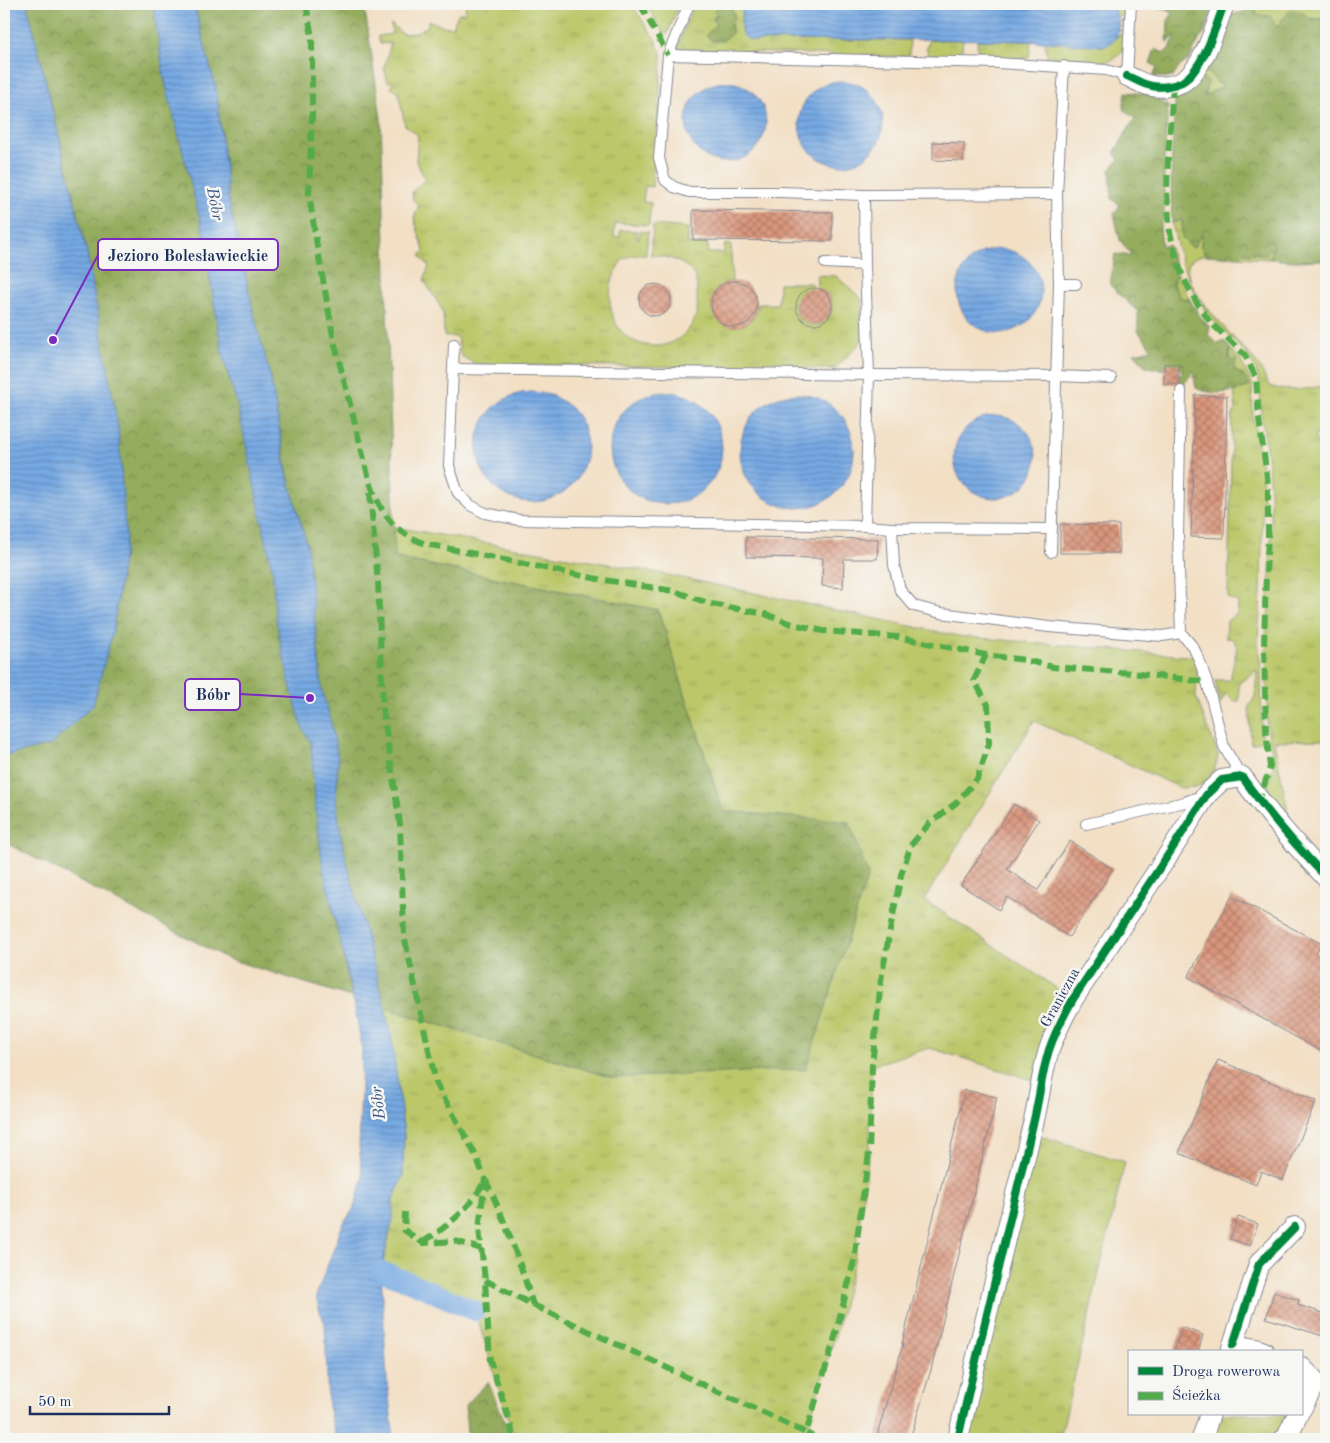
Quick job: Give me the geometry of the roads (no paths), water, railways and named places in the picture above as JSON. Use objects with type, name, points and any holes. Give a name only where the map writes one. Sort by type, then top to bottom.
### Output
[{"type":"street","points":[[1127,76],[1152,86],[1173,85],[1184,81],[1200,62],[1224,4]]},
{"type":"street","points":[[1242,777],[1289,836],[1326,876]]},
{"type":"street","name":"Graniczna","points":[[958,1439],[996,1282],[1006,1231],[1033,1127],[1049,1051],[1062,1018],[1207,794],[1222,780],[1242,777]]},
{"type":"street","points":[[1259,1350],[1232,1348],[1259,1264],[1295,1227]]},
{"type":"street","points":[[1302,1368],[1313,1379],[1312,1388],[1302,1407]]},
{"type":"street","points":[[1202,1439],[1209,1416]]},
{"type":"street","points":[[1284,1439],[1297,1416]]},
{"type":"lane","points":[[689,4],[668,55],[659,158],[665,180],[674,187],[689,192],[780,192],[864,195],[1057,194]]},
{"type":"lane","points":[[668,55],[1064,66],[1106,70],[1127,76],[1131,4]]},
{"type":"lane","points":[[1050,552],[1059,284],[1057,194],[1064,66]]},
{"type":"lane","points":[[864,195],[869,375],[865,526]]},
{"type":"lane","points":[[825,263],[865,265]]},
{"type":"lane","points":[[1059,284],[1076,284]]},
{"type":"lane","points":[[454,344],[449,466],[458,493],[470,505],[485,513],[519,520],[892,528],[1052,529]]},
{"type":"lane","points":[[453,369],[1111,378]]},
{"type":"lane","points":[[1181,391],[1178,536],[1181,633],[1193,647],[1198,657],[1207,682],[1224,747],[1242,777]]},
{"type":"lane","points":[[892,528],[894,565],[900,590],[914,606],[941,612],[1049,627],[1162,636],[1181,633]]},
{"type":"lane","points":[[1086,824],[1185,802],[1207,794]]},
{"type":"water","points":[[4,4],[27,4],[87,253],[118,427],[126,538],[113,630],[93,705],[51,745],[4,756]]},
{"type":"water","points":[[153,4],[194,4],[216,89],[229,202],[255,319],[271,379],[286,470],[307,545],[322,691],[330,717],[338,758],[336,801],[343,847],[392,1041],[404,1135],[403,1176],[393,1200],[393,1218],[381,1271],[387,1381],[394,1439],[336,1439],[328,1406],[325,1323],[316,1296],[343,1224],[354,1208],[363,1179],[359,1146],[362,1049],[342,948],[323,869],[315,801],[311,743],[303,729],[280,641],[275,614],[273,573],[238,407],[222,351],[207,247],[164,78]]},
{"type":"water","points":[[743,4],[1111,4],[1118,21],[1118,28],[1115,39],[1103,46],[972,40],[754,41],[744,36],[742,32]]},
{"type":"water","points":[[841,81],[864,88],[876,100],[883,123],[876,146],[864,158],[841,165],[818,158],[806,146],[799,123],[806,100],[818,88]]},
{"type":"water","points":[[726,82],[741,85],[754,94],[763,107],[766,122],[763,137],[754,150],[741,159],[726,162],[711,159],[698,150],[689,137],[686,122],[689,107],[698,94],[711,85]]},
{"type":"water","points":[[991,249],[1007,249],[1023,256],[1034,267],[1041,283],[1038,307],[1029,321],[1023,326],[1007,333],[991,333],[975,326],[964,315],[957,299],[957,283],[964,267],[975,256]]},
{"type":"water","points":[[532,392],[553,396],[571,408],[583,426],[587,447],[583,468],[571,486],[553,498],[532,502],[511,498],[493,486],[481,468],[477,447],[481,426],[493,408],[511,396]]},
{"type":"water","points":[[666,392],[677,393],[687,397],[705,409],[717,427],[721,437],[721,459],[717,469],[705,487],[687,499],[677,503],[666,504],[655,503],[645,499],[627,487],[615,469],[611,459],[610,448],[611,437],[615,427],[627,409],[645,397],[655,393]]},
{"type":"water","points":[[797,394],[819,398],[829,403],[845,419],[850,429],[854,451],[850,473],[845,483],[829,499],[819,504],[797,508],[775,504],[765,499],[749,483],[744,473],[740,451],[744,429],[749,419],[765,403],[775,398]]},
{"type":"water","points":[[995,416],[1011,419],[1024,428],[1033,441],[1036,457],[1033,473],[1024,486],[1011,495],[995,498],[979,495],[966,486],[957,473],[954,457],[957,441],[966,428],[979,419]]},
{"type":"waterway","points":[[381,1271],[475,1311]]},
{"type":"place","name":"Jezioro Bolesławieckie","points":[[53,340]]},
{"type":"place","name":"Bóbr","points":[[310,698]]}]
